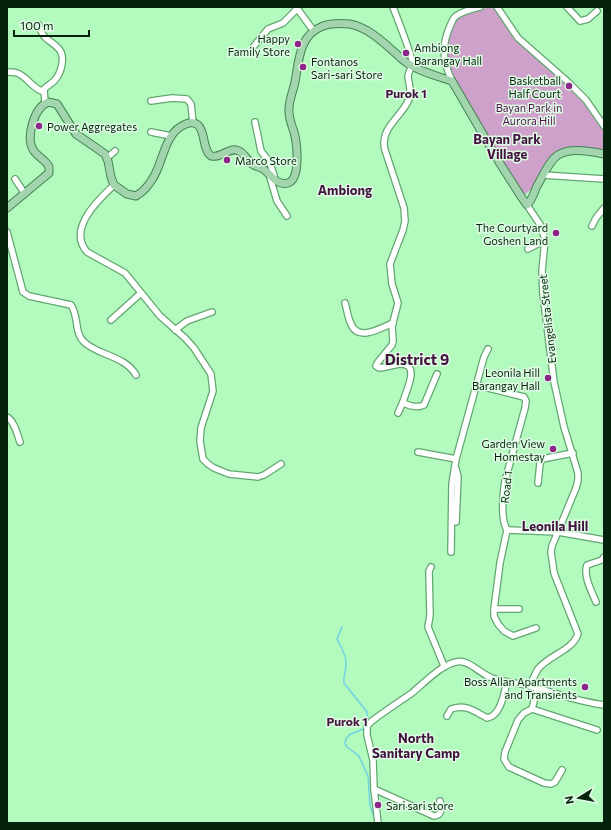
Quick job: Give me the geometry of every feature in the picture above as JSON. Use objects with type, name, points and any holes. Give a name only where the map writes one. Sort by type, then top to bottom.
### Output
[{"type":"main road","points":[[7,208],[47,176],[50,170],[48,164],[34,151],[30,139],[38,110],[45,103],[50,102],[57,104],[76,134],[103,152],[107,158],[109,172],[114,185],[127,194],[134,196],[139,194],[153,179],[173,134],[181,126],[189,123],[193,123],[198,126],[206,150],[211,156],[216,157],[230,150],[236,150],[241,152],[251,164],[263,169],[278,183],[286,184],[290,182],[296,176],[296,148],[289,105],[294,89],[301,48],[304,41],[313,30],[336,23],[345,23],[357,26],[375,35],[411,66],[452,81],[527,205],[533,197],[543,175],[554,159],[563,152],[582,151],[604,154]]},
{"type":"main road","points":[[522,198],[528,196],[535,190]]},
{"type":"street","points":[[393,7],[413,62],[408,76],[411,92],[409,98],[405,106],[388,128],[384,140],[385,150],[405,215],[403,230],[390,264],[392,284],[398,303],[393,323],[393,340],[392,345],[376,366],[377,368],[380,368],[405,365],[410,369],[412,377],[398,413]]},
{"type":"street","points":[[452,81],[446,67],[444,55],[444,43],[448,30],[454,17],[460,13],[480,7]]},
{"type":"street","points":[[497,7],[518,38],[586,100],[604,126]]},
{"type":"street","points":[[567,7],[580,21],[588,19],[597,11]]},
{"type":"street","points":[[254,46],[268,29],[272,26],[283,23],[297,8],[313,30]]},
{"type":"street","points":[[39,26],[44,37],[60,50],[63,57],[61,69],[55,80],[44,89],[45,103]]},
{"type":"street","points":[[7,72],[17,73],[36,90],[44,92]]},
{"type":"street","points":[[152,101],[172,98],[187,100],[191,104],[193,123]]},
{"type":"street","points":[[255,122],[261,151],[270,163],[275,180]]},
{"type":"street","points":[[151,132],[173,134]]},
{"type":"street","points":[[107,158],[115,151]]},
{"type":"street","points":[[269,174],[277,201],[287,216]]},
{"type":"street","points":[[543,175],[604,179]]},
{"type":"street","points":[[15,179],[25,194]]},
{"type":"street","points":[[114,185],[104,194],[90,211],[82,228],[81,241],[87,252],[125,273],[160,316],[194,348],[211,374],[213,390],[201,428],[200,441],[204,459],[214,468],[229,474],[249,477],[264,475],[281,464]]},
{"type":"street","name":"Evangelista Street","points":[[527,205],[542,226],[546,240],[542,271],[542,287],[554,382],[564,427],[576,464],[578,480],[552,546],[552,565],[578,634],[574,642],[538,669],[530,686]]},
{"type":"street","points":[[592,226],[604,208]]},
{"type":"street","points":[[7,232],[23,292],[28,296],[72,305],[75,312],[79,335],[84,342],[129,365],[136,374]]},
{"type":"street","points":[[528,249],[546,240]]},
{"type":"street","points":[[111,320],[141,293]]},
{"type":"street","points":[[345,303],[351,325],[354,330],[361,333],[369,333],[393,323]]},
{"type":"street","points":[[174,330],[187,321],[212,312]]},
{"type":"street","points":[[451,552],[452,484],[456,462],[476,385],[484,357],[488,349]]},
{"type":"street","points":[[403,402],[405,404],[418,407],[424,405],[437,374]]},
{"type":"street","name":"Road 1","points":[[476,385],[517,394],[524,397],[526,401],[504,486],[504,525],[507,530]]},
{"type":"street","points":[[7,417],[11,420],[20,442]]},
{"type":"street","points":[[418,452],[456,462]]},
{"type":"street","points":[[538,483],[540,463],[542,459],[573,453]]},
{"type":"street","points":[[456,462],[458,477],[456,522]]},
{"type":"street","points":[[536,628],[513,636],[504,632],[494,616],[500,563],[507,530],[558,532],[604,540]]},
{"type":"street","points":[[596,602],[588,580],[586,568],[587,566],[604,558]]},
{"type":"street","points":[[431,567],[429,571],[430,615],[428,628],[444,666]]},
{"type":"street","points":[[494,609],[519,609]]},
{"type":"street","points":[[378,823],[374,789],[373,760],[367,735],[367,726],[372,720],[411,693],[444,666],[462,661],[484,675],[507,682],[530,686],[591,703],[604,705]]},
{"type":"street","points":[[447,716],[451,708],[457,706],[475,710],[487,718],[491,717],[497,711],[507,682]]},
{"type":"street","points":[[532,709],[537,689]]},
{"type":"street","points":[[562,770],[556,782],[552,784],[544,783],[509,767],[504,759],[505,752],[518,720],[524,713],[532,709],[597,730]]},
{"type":"street","points":[[374,789],[434,816],[439,815],[441,811],[440,801]]},
{"type":"green space","name":"Bayan Park in Aurora Hill","points":[[486,8],[496,10],[515,40],[566,83],[583,101],[604,131],[604,151],[562,150],[533,188],[524,195],[521,194],[456,82],[448,62],[447,49],[449,34],[454,22],[464,14]]},
{"type":"waterway","points":[[342,627],[337,639],[346,661],[344,683],[367,712],[368,719],[363,729],[349,735],[345,743],[346,746],[359,756],[368,776],[370,806],[375,819]]},
{"type":"place","name":"Happy Family Store","points":[[298,44]]},
{"type":"place","name":"Ambiong Barangay Hall","points":[[406,53]]},
{"type":"place","name":"Fontanos Sari-sari Store","points":[[303,67]]},
{"type":"place","name":"Basketball Half Court","points":[[569,86]]},
{"type":"place","name":"Power Aggregates","points":[[39,126]]},
{"type":"place","name":"Marco Store","points":[[227,160]]},
{"type":"place","name":"The Courtyard Goshen Land","points":[[556,233]]},
{"type":"place","name":"Leonila Hill Barangay Hall","points":[[548,378]]},
{"type":"place","name":"Garden View Homestay","points":[[553,449]]},
{"type":"place","name":"Boss Allan Apartments and Transients","points":[[585,687]]},
{"type":"place","name":"Sari sari store","points":[[378,805]]},
{"type":"district","name":"Purok 1","points":[[406,93]]},
{"type":"district","name":"Bayan Park Village","points":[[507,146]]},
{"type":"district","name":"Ambiong","points":[[345,190]]},
{"type":"district","name":"District 9","points":[[417,359]]},
{"type":"district","name":"Leonila Hill","points":[[555,526]]},
{"type":"district","name":"Purok 1","points":[[347,721]]},
{"type":"district","name":"North Sanitary Camp","points":[[416,746]]}]
